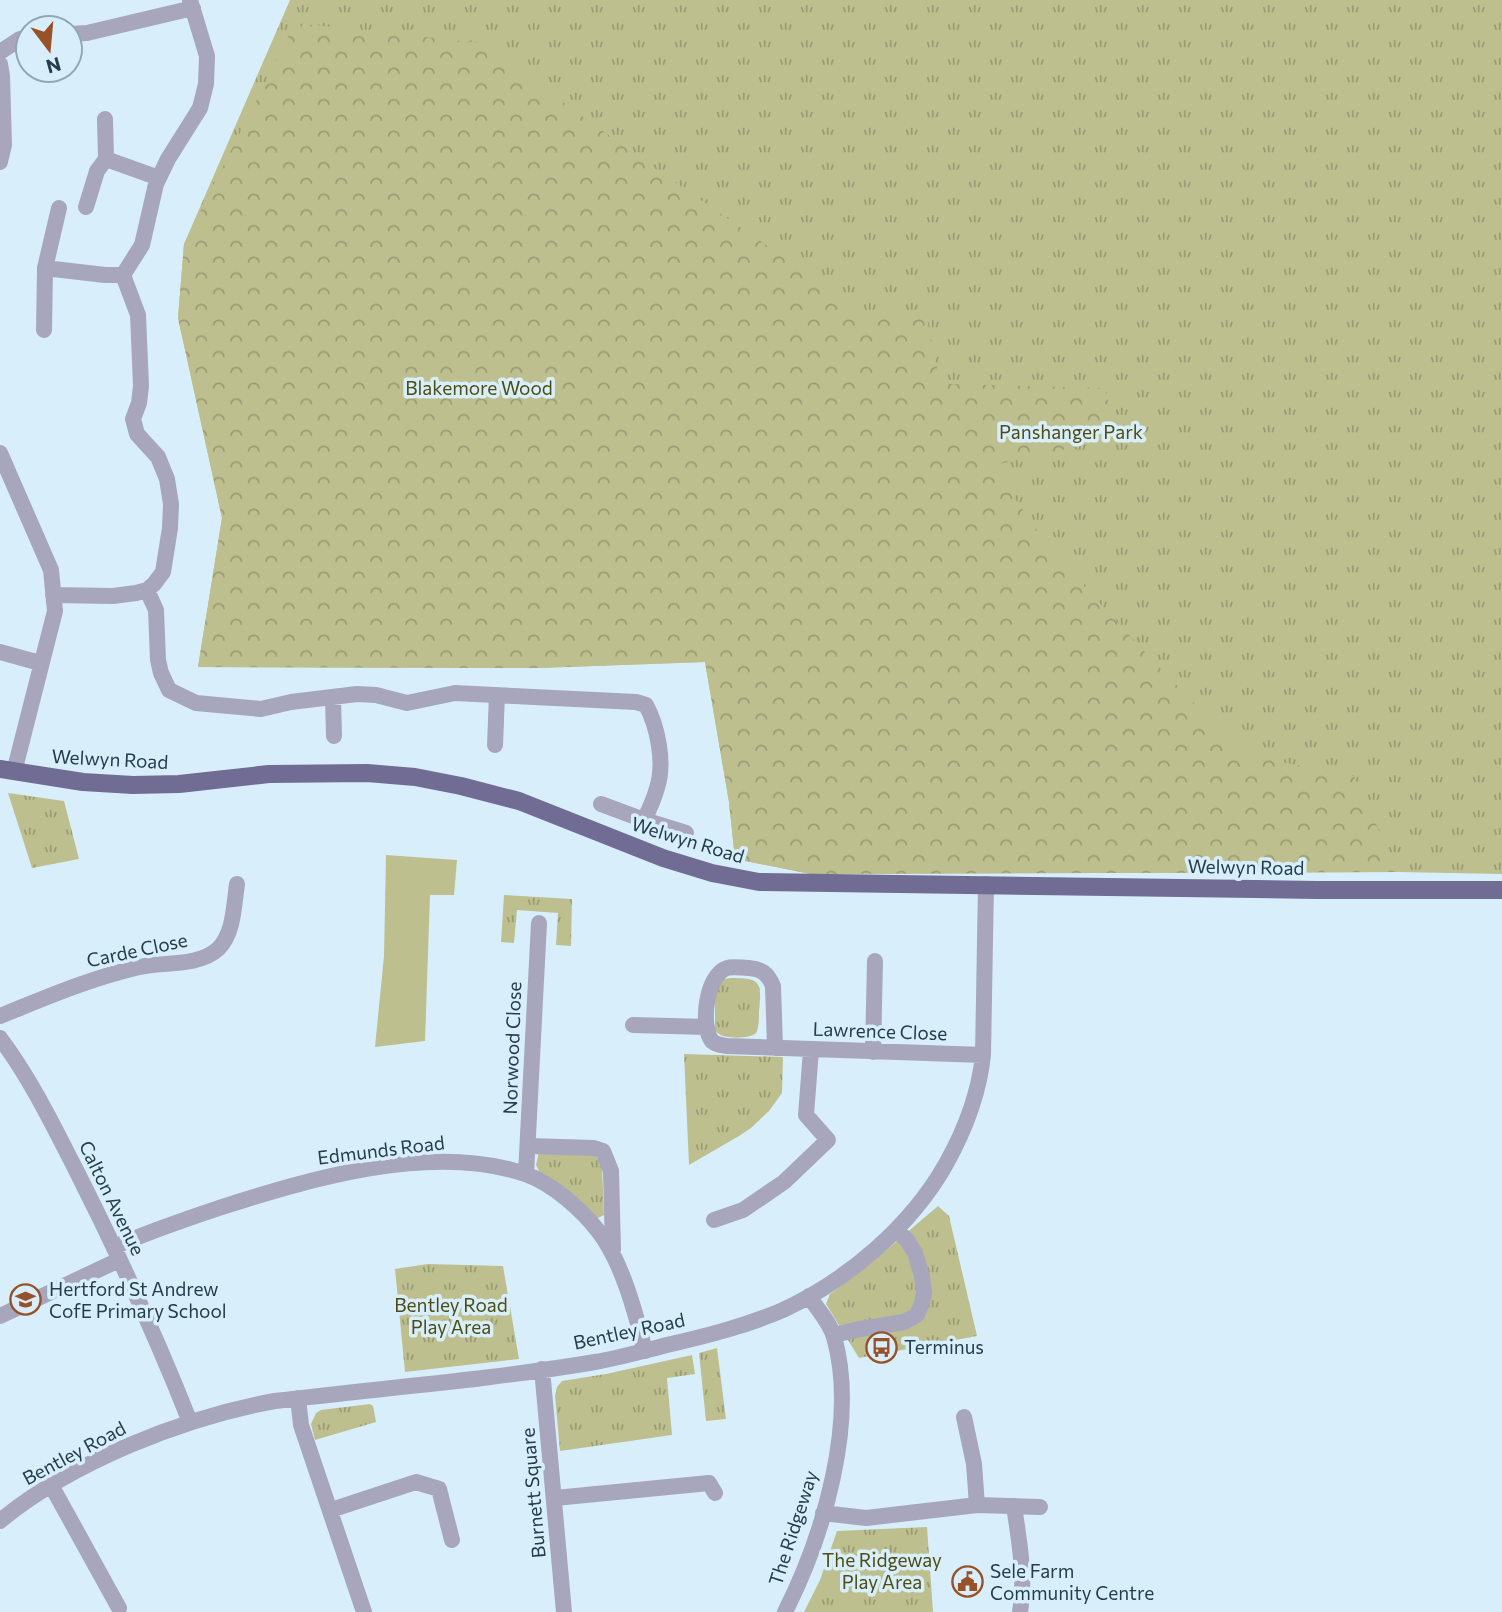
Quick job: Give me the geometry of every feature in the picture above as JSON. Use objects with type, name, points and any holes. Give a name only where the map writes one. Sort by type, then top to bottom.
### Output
[{"type":"main road","name":"Welwyn Road","points":[[7,771],[83,782],[133,785],[179,784],[269,774],[367,773],[415,777],[519,802],[663,858],[759,882],[1502,890]]},
{"type":"street","points":[[84,33],[191,4],[207,56],[206,84],[200,108],[168,159],[156,184],[142,245],[123,275]]},
{"type":"street","points":[[0,64],[4,145],[0,162]]},
{"type":"street","points":[[86,207],[97,171],[106,159],[105,119]]},
{"type":"street","points":[[106,159],[159,178]]},
{"type":"street","points":[[44,330],[45,268],[59,208]]},
{"type":"street","points":[[45,268],[123,275]]},
{"type":"street","points":[[53,595],[113,596],[136,593],[148,590],[163,572],[171,503],[167,479],[158,457],[137,434],[133,419],[141,386],[138,315],[123,275]]},
{"type":"street","points":[[0,453],[51,569],[55,611],[7,771]]},
{"type":"street","points":[[148,590],[156,610],[161,673],[169,690],[196,703],[261,709],[290,702],[357,694],[407,702],[455,693],[636,702],[646,705],[653,718],[659,746],[660,775],[658,787],[644,820]]},
{"type":"street","points":[[0,652],[40,663]]},
{"type":"street","points":[[495,745],[496,695]]},
{"type":"street","points":[[333,697],[334,736]]},
{"type":"street","points":[[601,804],[686,833]]},
{"type":"street","name":"Carde Close","points":[[0,1016],[100,977],[148,965],[186,962],[216,951],[225,942],[237,884]]},
{"type":"street","name":"Bentley Road","points":[[0,1521],[51,1485],[142,1440],[190,1422],[255,1404],[596,1362],[725,1331],[782,1310],[809,1296],[855,1266],[896,1230],[926,1196],[953,1151],[981,1078],[986,884]]},
{"type":"street","name":"Norwood Close","points":[[526,1174],[538,923]]},
{"type":"street","points":[[873,1052],[875,961]]},
{"type":"street","points":[[632,1025],[707,1027],[710,986],[720,972],[728,968],[758,968],[765,973],[772,986],[775,1048]]},
{"type":"street","name":"Lawrence Close","points":[[707,1027],[711,1040],[717,1045],[983,1055]]},
{"type":"street","name":"Calton Avenue","points":[[0,1038],[39,1100],[117,1253],[190,1422]]},
{"type":"street","points":[[714,1220],[743,1210],[785,1182],[828,1140],[806,1115],[811,1050]]},
{"type":"street","points":[[529,1146],[594,1147],[603,1151],[611,1171],[613,1256]]},
{"type":"street","name":"Edmunds Road","points":[[0,1316],[168,1225],[268,1192],[318,1179],[365,1170],[456,1161],[526,1174],[565,1197],[581,1212],[600,1233],[613,1256],[626,1288],[645,1351]]},
{"type":"street","points":[[834,1335],[904,1322],[917,1315],[924,1293],[922,1276],[915,1253],[907,1240],[896,1230]]},
{"type":"street","name":"The Ridgeway","points":[[785,1612],[823,1513],[835,1465],[842,1406],[843,1387],[834,1335],[809,1296]]},
{"type":"street","name":"Burnett Square","points":[[542,1369],[564,1612]]},
{"type":"street","points":[[298,1398],[301,1425],[364,1612]]},
{"type":"street","points":[[964,1417],[974,1464],[977,1504]]},
{"type":"street","points":[[331,1510],[416,1482],[439,1489],[452,1540]]},
{"type":"street","points":[[555,1498],[709,1483],[715,1493]]},
{"type":"street","points":[[51,1485],[119,1608]]},
{"type":"street","points":[[823,1513],[866,1518],[977,1504],[1040,1507]]},
{"type":"street","points":[[1014,1506],[1021,1565],[1020,1612]]},
{"type":"green space","name":"Panshanger Park","points":[[290,0],[1502,0],[1502,874],[811,874],[735,859],[729,802],[705,662],[538,668],[198,667],[222,518],[178,318],[184,244]]},
{"type":"green space","name":"Blakemore Wood","points":[[295,23],[481,43],[650,165],[862,311],[926,314],[939,378],[950,384],[1104,388],[1113,438],[995,465],[999,476],[1053,553],[1245,755],[1354,776],[1398,872],[811,874],[735,859],[729,802],[705,662],[538,668],[198,667],[222,518],[178,318],[184,244]]},
{"type":"green space","points":[[8,793],[64,801],[79,859],[32,868]]},
{"type":"green space","points":[[386,855],[457,860],[454,895],[430,895],[425,1041],[375,1047],[384,956]]},
{"type":"green space","points":[[504,895],[572,899],[571,946],[556,945],[558,913],[517,910],[514,943],[501,942]]},
{"type":"green space","points":[[724,979],[754,981],[759,988],[758,1025],[753,1035],[727,1037],[715,1030],[715,988]]},
{"type":"green space","points":[[684,1054],[783,1057],[782,1093],[769,1111],[751,1128],[689,1165]]},
{"type":"green space","points":[[588,1151],[598,1158],[602,1165],[604,1215],[598,1218],[541,1175],[536,1165],[539,1152]]},
{"type":"green space","points":[[938,1206],[949,1216],[977,1336],[859,1358],[826,1304],[830,1294]]},
{"type":"green space","name":"Bentley Road Play Area","points":[[428,1264],[503,1266],[519,1359],[405,1372],[395,1269]]},
{"type":"green space","points":[[717,1348],[726,1419],[706,1421],[699,1353]]},
{"type":"green space","points":[[692,1355],[695,1374],[667,1378],[672,1435],[560,1451],[555,1396],[562,1381]]},
{"type":"green space","points":[[370,1404],[373,1406],[376,1422],[315,1440],[311,1424],[316,1413],[321,1410]]},
{"type":"green space","name":"The Ridgeway Play Area","points":[[927,1527],[933,1612],[804,1612],[820,1580],[837,1531]]},
{"type":"place","name":"Hertford St Andrew CofE Primary School","points":[[26,1300]]},
{"type":"place","name":"Terminus","points":[[881,1347]]},
{"type":"place","name":"Sele Farm Community Centre","points":[[967,1582]]}]
